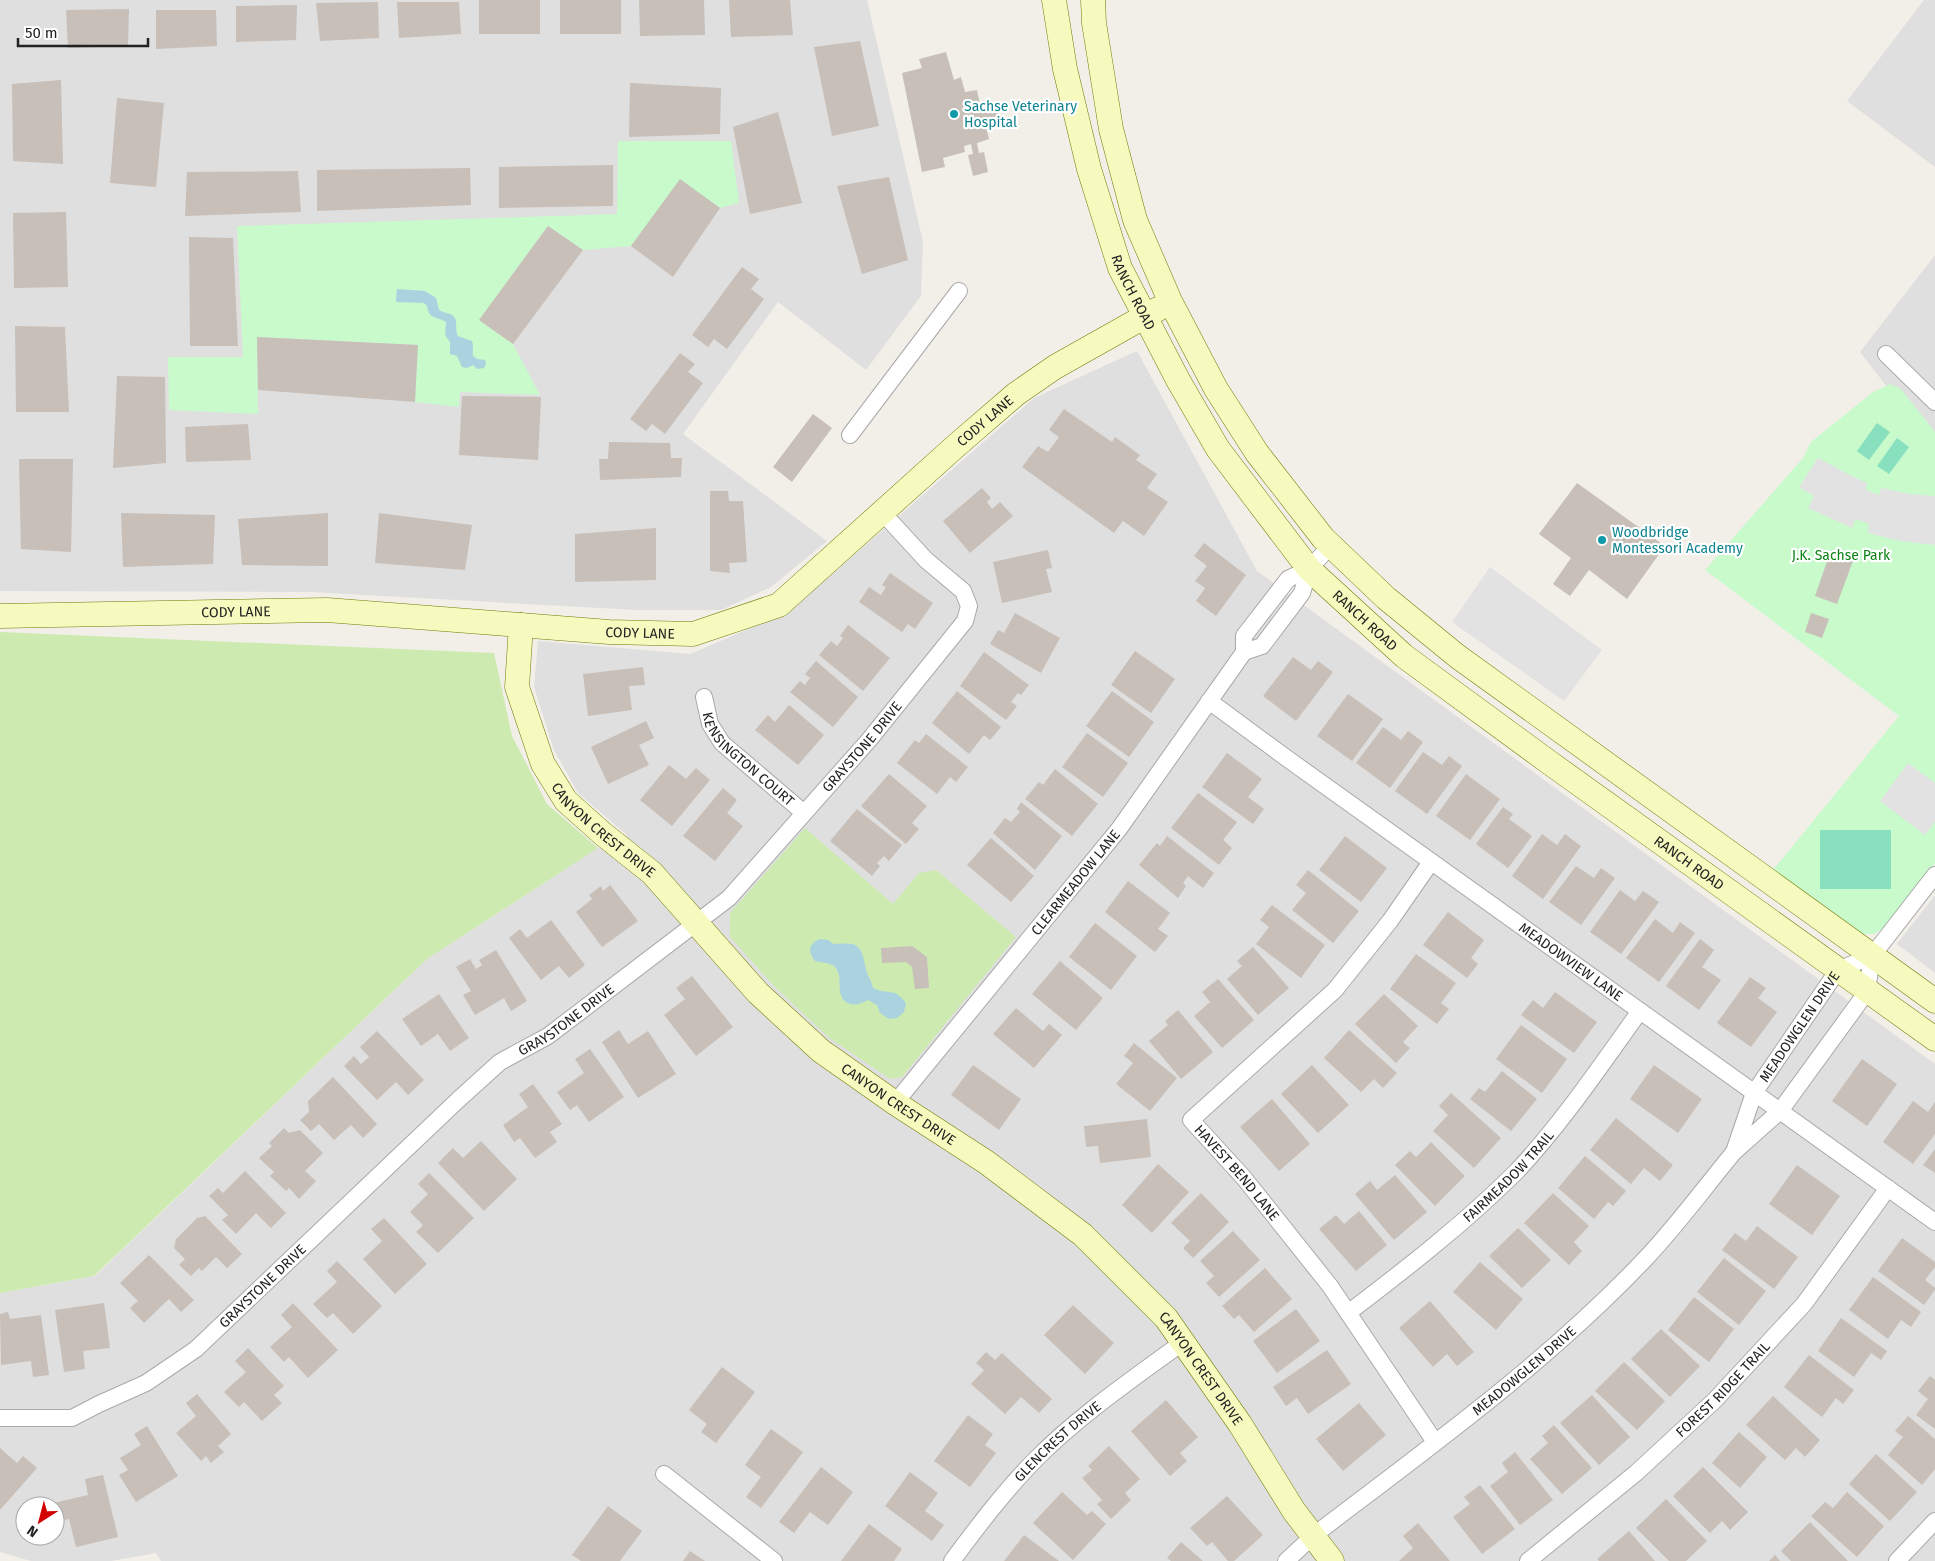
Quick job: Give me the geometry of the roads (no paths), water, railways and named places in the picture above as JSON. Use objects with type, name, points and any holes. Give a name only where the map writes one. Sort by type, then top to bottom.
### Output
[{"type":"main road","name":"RANCH ROAD","points":[[1054,0],[1065,70],[1089,169],[1120,268],[1178,380],[1218,449],[1309,569],[1404,656],[1935,1039]]},
{"type":"main road","name":"RANCH ROAD","points":[[1093,0],[1094,23],[1111,129],[1135,220],[1170,301],[1216,389],[1257,453],[1305,516],[1331,545],[1386,598],[1457,656],[1935,1001]]},
{"type":"main road","name":"CODY LANE","points":[[0,616],[327,610],[652,634],[693,634],[738,621],[779,606],[1016,394],[1055,366],[1145,318],[1170,301]]},
{"type":"main road","name":"CANYON CREST DRIVE","points":[[521,625],[517,687],[543,764],[566,801],[603,834],[652,873],[758,993],[821,1051],[895,1103],[986,1162],[1083,1235],[1166,1318],[1240,1424],[1294,1511],[1332,1561]]},
{"type":"street","points":[[850,435],[960,291]]},
{"type":"street","points":[[1886,354],[1935,402]]},
{"type":"street","name":"GRAYSTONE DRIVE","points":[[0,1418],[72,1418],[146,1383],[196,1348],[443,1113],[500,1062],[548,1036],[729,898],[869,740],[965,621],[968,606],[963,591],[926,560],[882,512]]},
{"type":"street","name":"CLEARMEADOW LANE","points":[[895,1103],[1120,829],[1244,652],[1262,646],[1302,593],[1309,569],[1331,545]]},
{"type":"street","name":"KENSINGTON COURT","points":[[704,697],[710,724],[722,743],[804,813]]},
{"type":"street","name":"MEADOWVIEW LANE","points":[[1209,701],[1935,1222]]},
{"type":"street","name":"HAVEST BEND LANE","points":[[1431,862],[1390,921],[1335,990],[1191,1120],[1244,1178],[1330,1286],[1435,1442]]},
{"type":"street","points":[[1872,956],[1935,875]]},
{"type":"street","name":"MEADOWGLEN DRIVE","points":[[1286,1561],[1313,1536],[1517,1380],[1582,1321],[1648,1256],[1734,1152],[1780,1111],[1868,991],[1872,956],[1838,970],[1754,1093],[1734,1152]]},
{"type":"street","name":"FAIRMEADOW TRAIL","points":[[1348,1313],[1418,1260],[1469,1216],[1517,1170],[1571,1106],[1640,1011]]},
{"type":"street","name":"FOREST RIDGE TRAIL","points":[[1528,1561],[1636,1473],[1715,1400],[1804,1304],[1888,1188]]},
{"type":"street","name":"GLENCREST DRIVE","points":[[952,1561],[976,1528],[1037,1458],[1096,1406],[1184,1342]]},
{"type":"street","points":[[664,1474],[774,1561]]},
{"type":"street","points":[[1897,1561],[1935,1521]]},
{"type":"water","points":[[397,289],[425,291],[436,298],[439,310],[455,318],[458,336],[472,341],[473,356],[477,359],[485,360],[484,368],[477,369],[473,365],[467,368],[462,367],[457,356],[450,354],[450,342],[445,335],[446,322],[432,316],[424,303],[396,302]]},
{"type":"water","points":[[821,939],[828,940],[834,944],[854,944],[858,946],[873,988],[894,993],[902,998],[906,1003],[904,1012],[897,1018],[889,1019],[880,1013],[877,1005],[868,1000],[854,1005],[846,1002],[842,998],[839,975],[834,966],[815,961],[812,958],[810,951],[812,945]]},
{"type":"place","name":"Sachse Veterinary Hospital","points":[[954,114]]},
{"type":"place","name":"Woodbridge Montessori Academy","points":[[1602,540]]},
{"type":"park label","name":"J.K. Sachse Park","points":[[1841,555]]}]
